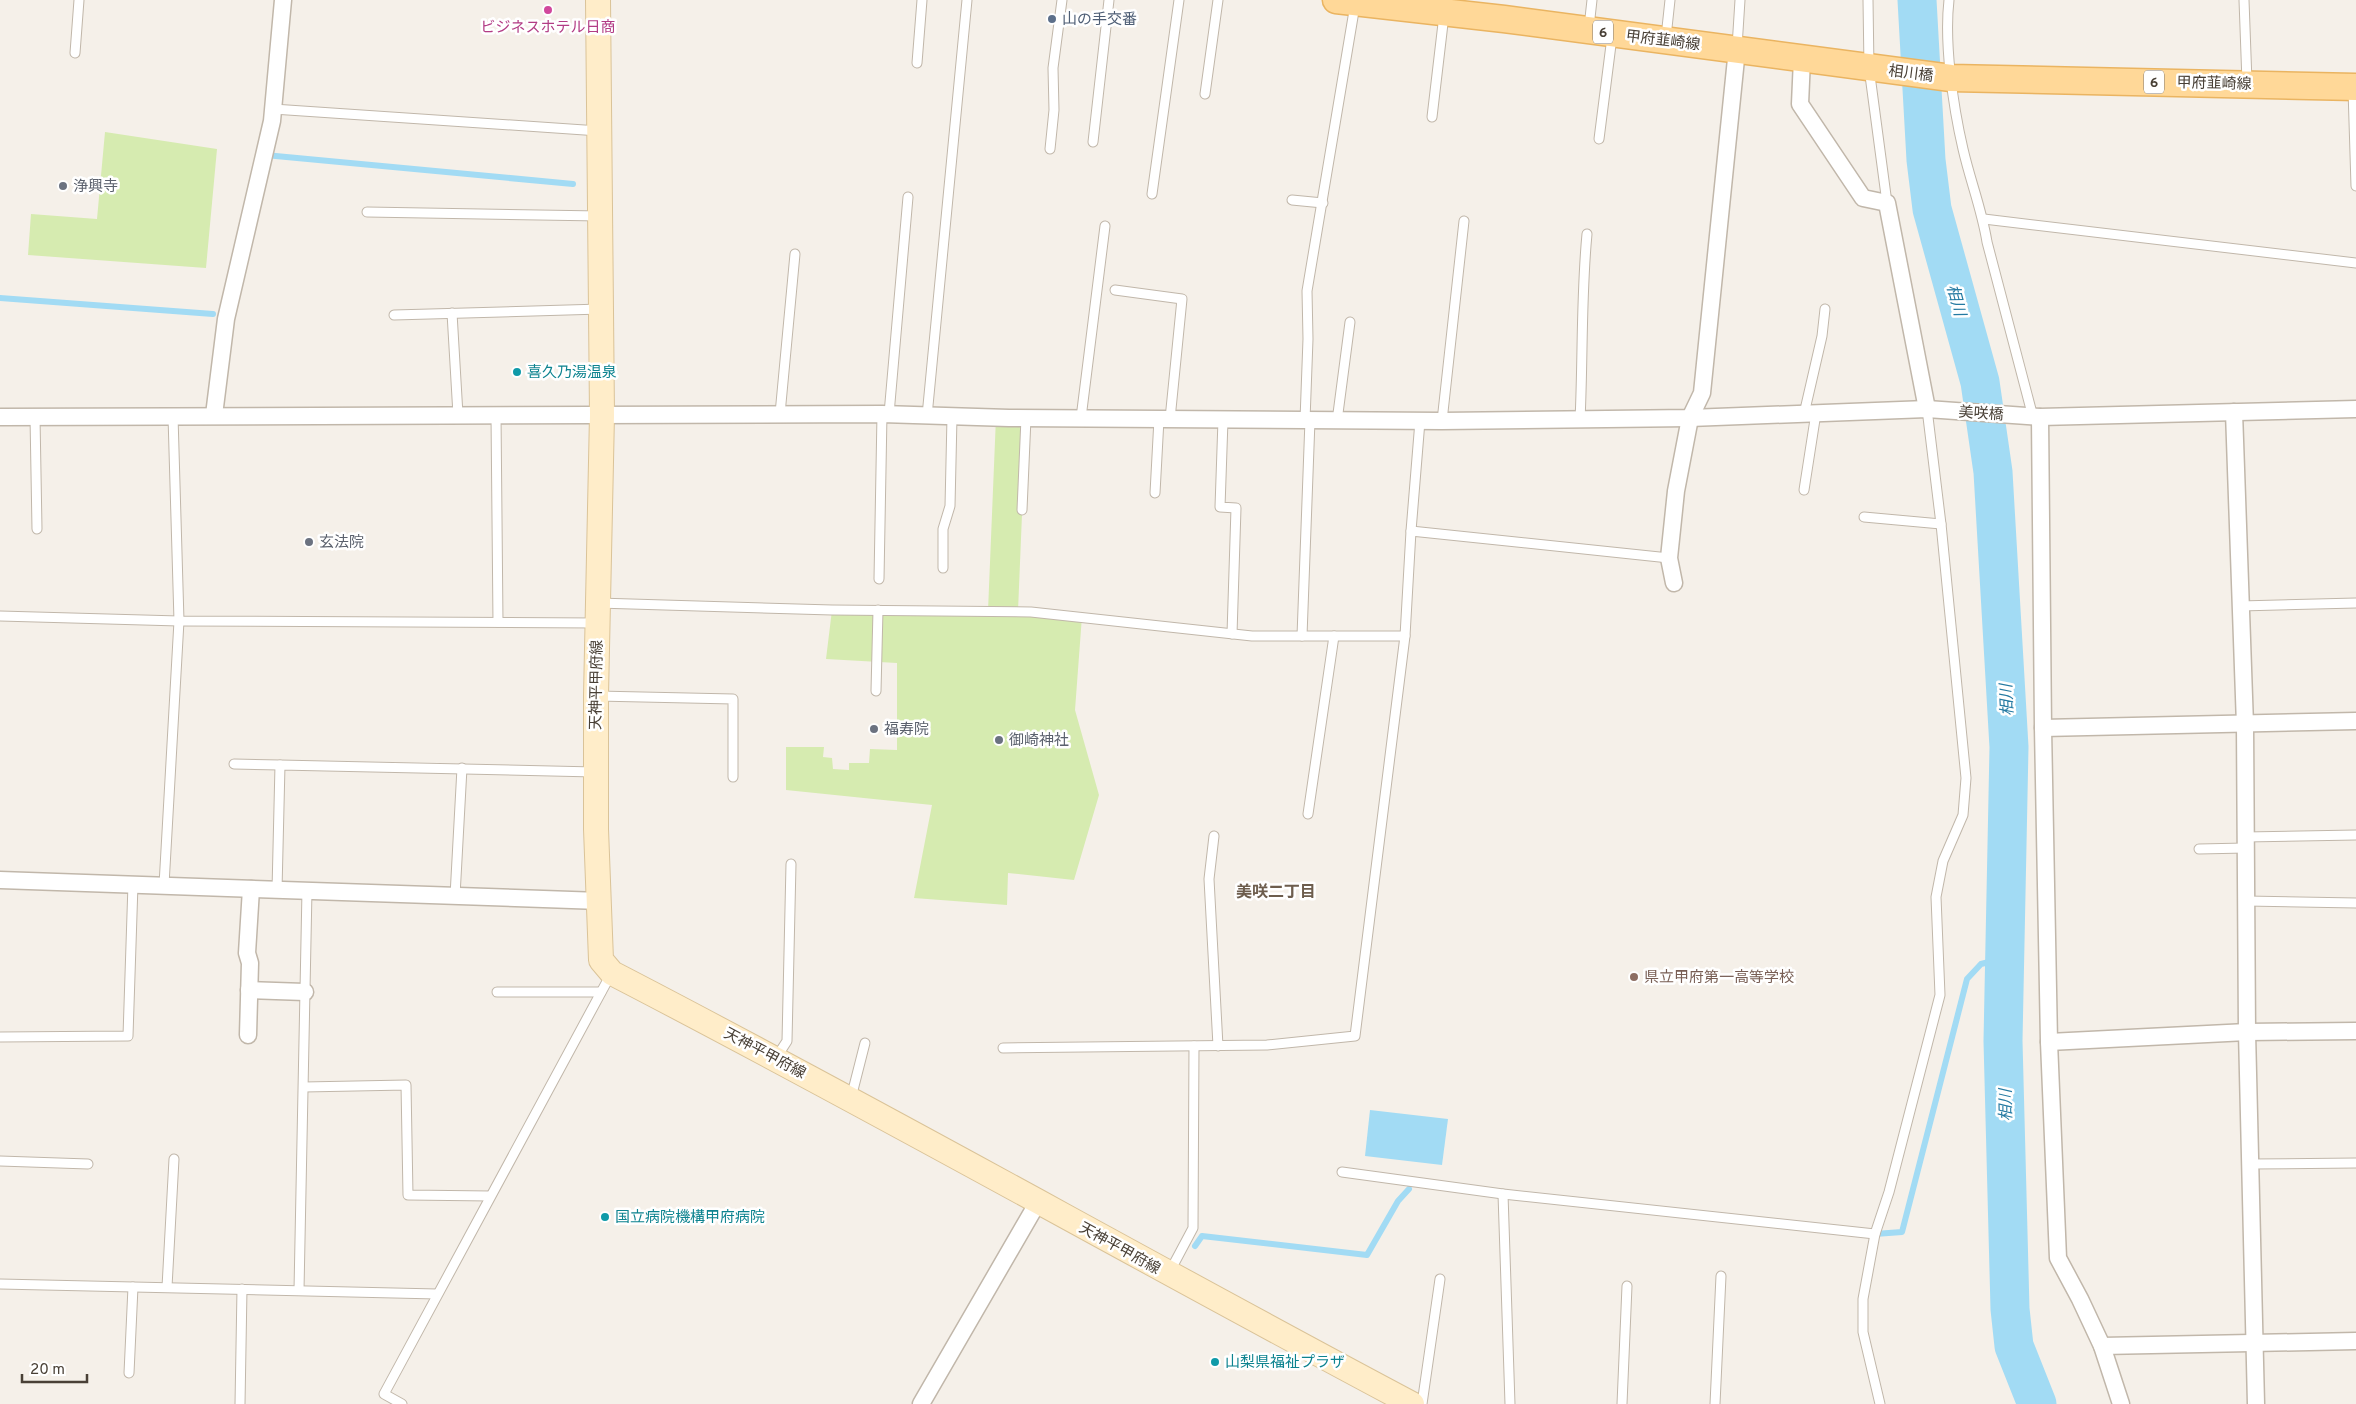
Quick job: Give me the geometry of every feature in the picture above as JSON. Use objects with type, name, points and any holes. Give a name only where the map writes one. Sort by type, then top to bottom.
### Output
[{"type":"main road","name":"天神平甲府線","points":[[598,0],[602,414],[596,772],[601,960],[607,982],[776,1058],[1168,1274],[1412,1404]]},
{"type":"main road","name":"甲府韮崎線","points":[[1346,1],[1601,32],[1870,68]]},
{"type":"main road","name":"相川橋","points":[[1870,68],[1951,78]]},
{"type":"main road","name":"甲府韮崎線","points":[[1951,78],[2247,83],[2354,87]]},
{"type":"street","points":[[214,415],[226,319],[273,109],[283,0]]},
{"type":"street","points":[[1674,583],[1669,558],[1676,491],[1690,418],[1702,393],[1737,50]]},
{"type":"street","points":[[1802,59],[1800,104],[1863,198],[1888,203],[1928,409]]},
{"type":"street","name":"美咲橋","points":[[0,417],[886,414],[1026,418],[1442,421],[1690,418],[1928,409],[2036,417],[2356,409]]},
{"type":"street","points":[[2234,412],[2245,725],[2247,1032],[2253,1344],[2256,1404]]},
{"type":"street","points":[[2036,417],[2049,1042],[2058,1258],[2102,1346],[2121,1404]]},
{"type":"street","points":[[2043,728],[2356,722]]},
{"type":"street","points":[[0,880],[600,901]]},
{"type":"street","points":[[248,1035],[250,963],[247,953],[251,889]]},
{"type":"street","points":[[249,990],[305,992]]},
{"type":"street","points":[[2049,1042],[2247,1032],[2356,1031]]},
{"type":"street","points":[[921,1404],[1038,1202]]},
{"type":"street","points":[[2102,1346],[2356,1341]]},
{"type":"lane","points":[[75,53],[79,0]]},
{"type":"lane","points":[[917,63],[922,0]]},
{"type":"lane","points":[[927,416],[967,0]]},
{"type":"lane","points":[[1050,149],[1054,110],[1053,68],[1062,0]]},
{"type":"lane","points":[[1092,142],[1109,0]]},
{"type":"lane","points":[[1152,194],[1179,0]]},
{"type":"lane","points":[[1205,94],[1218,0]]},
{"type":"lane","points":[[1592,0],[1601,32],[1599,139]]},
{"type":"lane","points":[[1666,41],[1670,0]]},
{"type":"lane","points":[[1737,50],[1740,0]]},
{"type":"lane","points":[[1868,0],[1870,68],[1888,203]]},
{"type":"lane","points":[[1949,0],[1951,78],[1963,148],[1984,219],[1987,242],[2036,417]]},
{"type":"lane","points":[[2244,0],[2247,83]]},
{"type":"lane","points":[[1302,636],[1307,420],[1307,291],[1323,203],[1346,1]]},
{"type":"lane","points":[[1432,117],[1445,13]]},
{"type":"lane","points":[[2354,87],[2356,186]]},
{"type":"lane","points":[[273,109],[599,131]]},
{"type":"lane","points":[[879,579],[886,414],[908,198]]},
{"type":"lane","points":[[1292,200],[1323,203]]},
{"type":"lane","points":[[367,212],[600,216]]},
{"type":"lane","points":[[1984,219],[2356,263]]},
{"type":"lane","points":[[1442,421],[1464,221]]},
{"type":"lane","points":[[1081,418],[1105,226]]},
{"type":"lane","points":[[1580,420],[1582,359],[1581,294],[1587,234]]},
{"type":"lane","points":[[780,414],[795,254]]},
{"type":"lane","points":[[1115,290],[1182,299],[1154,493]]},
{"type":"lane","points":[[394,316],[601,308]]},
{"type":"lane","points":[[1804,490],[1810,413],[1825,310]]},
{"type":"lane","points":[[452,313],[458,416]]},
{"type":"lane","points":[[1337,421],[1350,322]]},
{"type":"lane","points":[[1880,1404],[1863,1332],[1863,1299],[1875,1234],[1889,1192],[1940,994],[1936,897],[1943,861],[1965,804],[1966,778],[1928,409]]},
{"type":"lane","points":[[496,415],[498,622]]},
{"type":"lane","points":[[164,885],[179,621],[173,416]]},
{"type":"lane","points":[[35,417],[37,529]]},
{"type":"lane","points":[[943,568],[943,529],[950,506],[952,417]]},
{"type":"lane","points":[[1022,510],[1026,418]]},
{"type":"lane","points":[[1223,420],[1220,507],[1236,508],[1232,634]]},
{"type":"lane","points":[[1004,1048],[1267,1045],[1355,1036],[1405,636],[1420,421]]},
{"type":"lane","points":[[1864,517],[1941,524]]},
{"type":"lane","points":[[1411,531],[1669,558]]},
{"type":"lane","points":[[2240,606],[2356,603]]},
{"type":"lane","points":[[876,691],[878,610]]},
{"type":"lane","points":[[0,616],[179,621],[498,622],[598,613],[878,610],[1031,612],[1232,634],[1405,636]]},
{"type":"lane","points":[[1308,814],[1334,636]]},
{"type":"lane","points":[[596,696],[733,698],[733,777]]},
{"type":"lane","points":[[234,764],[596,772]]},
{"type":"lane","points":[[277,890],[280,765]]},
{"type":"lane","points":[[455,896],[462,768]]},
{"type":"lane","points":[[2199,849],[2245,843],[2356,835]]},
{"type":"lane","points":[[1214,836],[1209,879],[1218,1046]]},
{"type":"lane","points":[[776,1058],[787,1041],[790,864]]},
{"type":"lane","points":[[0,1037],[128,1036],[133,884]]},
{"type":"lane","points":[[299,1290],[308,890]]},
{"type":"lane","points":[[2246,901],[2356,903]]},
{"type":"lane","points":[[497,992],[607,982]]},
{"type":"lane","points":[[402,1404],[384,1394],[607,982]]},
{"type":"lane","points":[[851,1099],[865,1043]]},
{"type":"lane","points":[[1168,1274],[1192,1228],[1194,1046]]},
{"type":"lane","points":[[304,1087],[406,1085],[408,1195],[490,1196]]},
{"type":"lane","points":[[167,1287],[174,1159]]},
{"type":"lane","points":[[0,1161],[88,1164]]},
{"type":"lane","points":[[2250,1164],[2356,1163]]},
{"type":"lane","points":[[1342,1172],[1503,1194],[1875,1234]]},
{"type":"lane","points":[[1503,1194],[1510,1404]]},
{"type":"lane","points":[[1715,1404],[1721,1276]]},
{"type":"lane","points":[[1422,1404],[1440,1279]]},
{"type":"lane","points":[[0,1284],[437,1294]]},
{"type":"lane","points":[[1622,1404],[1626,1286]]},
{"type":"lane","points":[[129,1373],[133,1287]]},
{"type":"lane","points":[[240,1404],[242,1289]]},
{"type":"green space","points":[[105,132],[217,149],[206,268],[28,255],[31,214],[97,219]]},
{"type":"green space","points":[[996,417],[1026,418],[1018,611],[1082,616],[1075,710],[1099,795],[1074,880],[1008,873],[1007,905],[914,898],[932,805],[786,790],[786,747],[824,747],[823,757],[832,758],[833,769],[849,770],[849,763],[869,763],[870,749],[897,750],[897,663],[826,659],[832,610],[988,611]]},
{"type":"water","points":[[1370,1110],[1448,1119],[1442,1165],[1365,1156]]},
{"type":"waterway","name":"相川","points":[[1917,0],[1926,160],[1932,209],[1980,382],[1993,472],[2009,747],[2003,1041],[2010,1309],[2014,1346],[2037,1404]]},
{"type":"waterway","points":[[265,155],[573,184]]},
{"type":"waterway","points":[[0,298],[213,314]]},
{"type":"waterway","points":[[1875,1234],[1902,1232],[1967,979],[1981,964],[2005,958]]},
{"type":"waterway","points":[[1195,1246],[1202,1236],[1367,1255],[1398,1201],[1409,1189]]},
{"type":"place","name":"ビジネスホテル日商","points":[[548,10]]},
{"type":"place","name":"山の手交番","points":[[1052,19]]},
{"type":"place","name":"浄興寺","points":[[63,186]]},
{"type":"place","name":"喜久乃湯温泉","points":[[517,372]]},
{"type":"place","name":"玄法院","points":[[309,542]]},
{"type":"place","name":"福寿院","points":[[874,729]]},
{"type":"place","name":"御崎神社","points":[[999,740]]},
{"type":"place","name":"県立甲府第一高等学校","points":[[1634,977]]},
{"type":"place","name":"国立病院機構甲府病院","points":[[605,1217]]},
{"type":"place","name":"山梨県福祉プラザ","points":[[1215,1362]]},
{"type":"district","name":"美咲二丁目","points":[[1276,891]]}]
